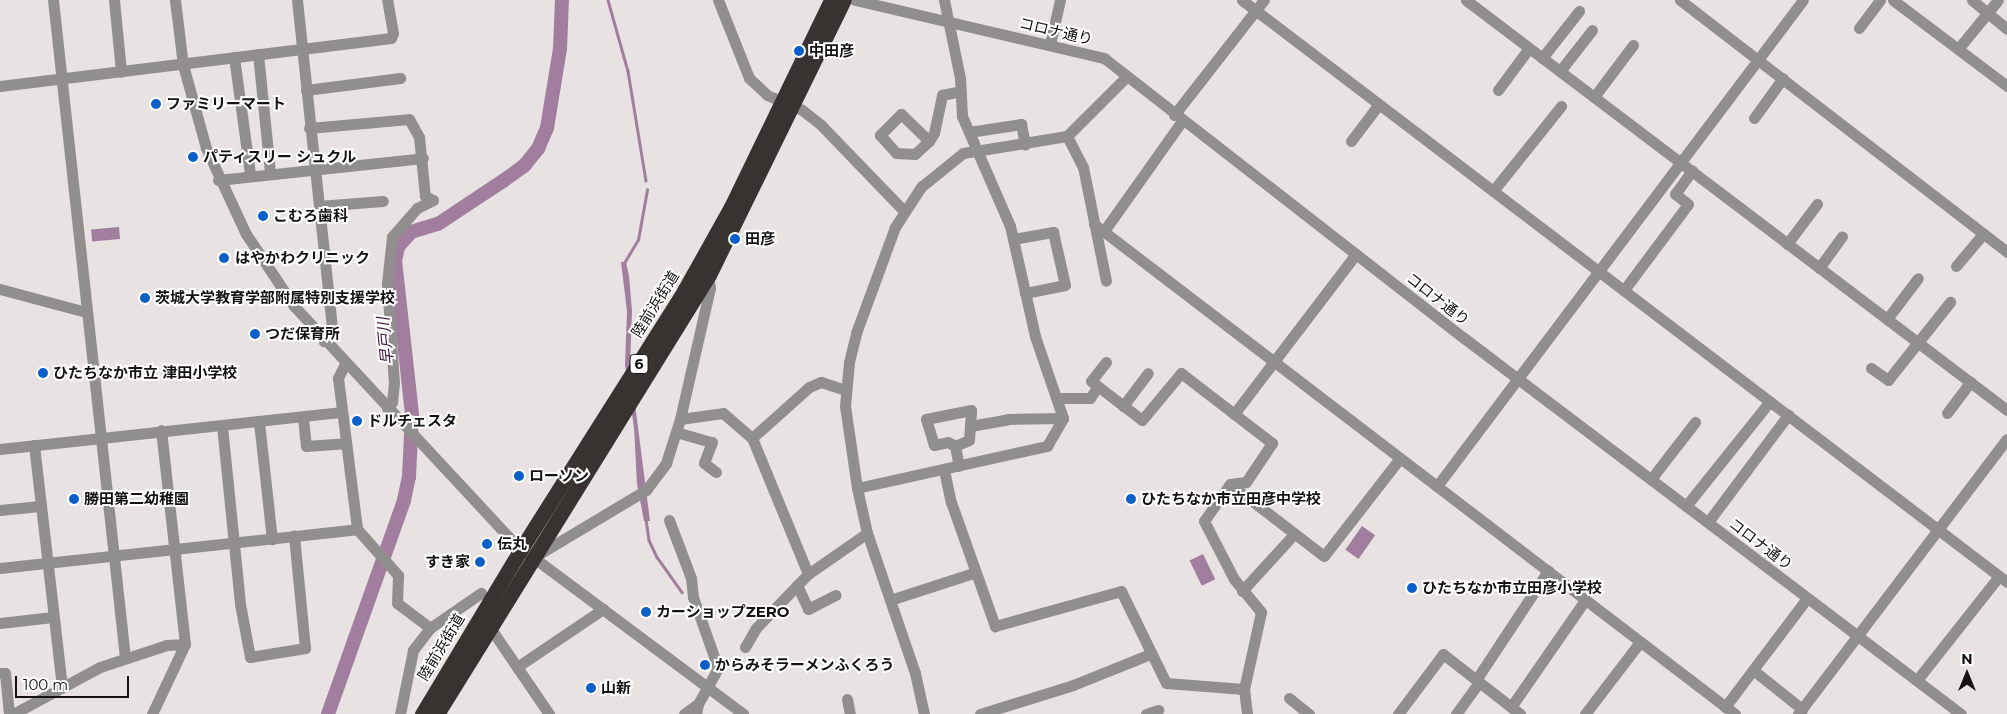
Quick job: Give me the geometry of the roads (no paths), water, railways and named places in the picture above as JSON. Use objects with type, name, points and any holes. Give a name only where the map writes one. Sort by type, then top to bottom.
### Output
[{"type":"highway","name":"陸前浜街道","points":[[787,104],[831,0]]},
{"type":"highway","name":"陸前浜街道","points":[[422,714],[527,554],[703,271],[787,104],[844,0]]},
{"type":"highway","name":"陸前浜街道","points":[[437,714],[489,626],[527,554]]},
{"type":"street","points":[[53,0],[125,657]]},
{"type":"street","points":[[114,0],[122,72]]},
{"type":"street","points":[[175,0],[183,65],[203,139],[218,180],[265,265],[324,342],[527,554],[743,714]]},
{"type":"street","points":[[297,0],[308,128],[315,168],[332,330],[324,342]]},
{"type":"street","points":[[0,86],[391,38],[393,33],[387,0]]},
{"type":"street","points":[[718,0],[749,78],[767,95],[787,104],[821,126],[904,211]]},
{"type":"street","name":"コロナ通り","points":[[855,0],[1104,58],[1178,118],[1962,714]]},
{"type":"street","points":[[857,488],[1047,446],[1063,418],[1041,360],[1013,239],[962,116],[961,91],[944,0]]},
{"type":"street","points":[[1050,44],[1060,0]]},
{"type":"street","points":[[1242,0],[2003,579],[1917,680]]},
{"type":"street","points":[[1099,228],[1264,0]]},
{"type":"street","points":[[1466,0],[2007,410]]},
{"type":"street","points":[[1437,486],[1519,378],[1597,269],[1803,0]]},
{"type":"street","points":[[1859,28],[1880,0]]},
{"type":"street","points":[[1893,0],[2007,86]]},
{"type":"street","points":[[1972,0],[2007,29]]},
{"type":"street","points":[[1958,50],[1998,0]]},
{"type":"street","points":[[1687,2],[1757,59],[2007,252]]},
{"type":"street","points":[[1542,58],[1580,11]]},
{"type":"street","points":[[1560,71],[1592,30]]},
{"type":"street","points":[[1594,97],[1633,45]]},
{"type":"street","points":[[1498,90],[1529,48]]},
{"type":"street","points":[[258,54],[270,172]]},
{"type":"street","points":[[234,57],[250,174]]},
{"type":"street","points":[[924,714],[915,673],[868,533],[857,488],[845,390],[856,333],[895,227],[921,187],[963,152],[1025,145],[1067,136],[1126,77]]},
{"type":"street","points":[[306,90],[400,78]]},
{"type":"street","points":[[1754,118],[1783,78]]},
{"type":"street","points":[[929,141],[934,133],[942,95],[961,91]]},
{"type":"street","points":[[1351,141],[1379,104]]},
{"type":"street","points":[[1494,191],[1561,106]]},
{"type":"street","points":[[308,128],[409,119],[419,137],[426,196],[433,200],[417,208],[392,237],[388,257],[394,383],[390,412]]},
{"type":"street","points":[[969,132],[1021,124],[1025,145]]},
{"type":"street","points":[[1067,136],[1083,167],[1099,228],[1106,281]]},
{"type":"street","points":[[218,180],[250,174],[423,158]]},
{"type":"street","points":[[1624,290],[1688,204],[1675,194],[1692,171]]},
{"type":"street","points":[[319,206],[383,201]]},
{"type":"street","points":[[1787,244],[1816,204]]},
{"type":"street","points":[[1099,228],[1730,711],[1753,670],[1807,598]]},
{"type":"street","points":[[1013,239],[1053,232],[1065,285],[1025,294]]},
{"type":"street","points":[[1956,266],[1983,234]]},
{"type":"street","points":[[1819,268],[1842,236]]},
{"type":"street","points":[[1234,414],[1356,254]]},
{"type":"street","points":[[527,554],[646,490],[666,463],[680,419],[710,288],[703,271]]},
{"type":"street","points":[[1887,319],[1918,278]]},
{"type":"street","points":[[0,289],[86,312]]},
{"type":"street","points":[[1871,368],[1888,380],[1950,302]]},
{"type":"street","points":[[1106,362],[1092,381],[1142,420],[1181,373],[1272,444],[1246,482],[1230,484],[1204,521],[1242,591],[1261,612],[1244,689],[1246,714]]},
{"type":"street","points":[[345,364],[338,378],[357,529],[373,544],[398,575],[397,603],[430,628]]},
{"type":"street","points":[[1123,406],[1148,373]]},
{"type":"street","points":[[752,438],[809,387],[821,382],[845,390]]},
{"type":"street","points":[[1947,413],[1970,382]]},
{"type":"street","points":[[1057,398],[1090,398],[1098,386]]},
{"type":"street","points":[[1686,506],[1770,401]]},
{"type":"street","points":[[955,446],[969,440],[971,410],[926,419],[934,445],[948,442],[955,446],[959,466]]},
{"type":"street","points":[[0,449],[161,430],[303,418],[342,412]]},
{"type":"street","points":[[680,419],[723,413],[752,438],[808,574]]},
{"type":"street","points":[[1708,522],[1788,415]]},
{"type":"street","points":[[303,418],[306,446],[345,443]]},
{"type":"street","points":[[970,426],[1008,419],[1063,418]]},
{"type":"street","points":[[259,422],[272,539]]},
{"type":"street","points":[[1651,479],[1695,422]]},
{"type":"street","points":[[222,426],[236,541],[240,604],[250,657],[304,648],[294,536]]},
{"type":"street","points":[[152,714],[185,644],[161,430]]},
{"type":"street","points":[[676,432],[712,442],[704,463],[716,472]]},
{"type":"street","points":[[1753,670],[1800,711],[2007,439]]},
{"type":"street","points":[[34,445],[62,686]]},
{"type":"street","points":[[1230,484],[1324,556],[1400,458]]},
{"type":"street","points":[[944,470],[951,502],[995,626],[1121,590],[1150,654],[1166,683],[1244,689]]},
{"type":"street","points":[[0,510],[40,506]]},
{"type":"street","points":[[669,520],[691,578],[692,597],[718,668],[697,709],[684,714]]},
{"type":"street","points":[[0,568],[114,554],[357,529]]},
{"type":"street","points":[[744,647],[756,628],[808,574],[868,533]]},
{"type":"street","points":[[1242,591],[1294,534]]},
{"type":"street","points":[[1456,714],[1548,571]]},
{"type":"street","points":[[890,600],[976,572]]},
{"type":"street","points":[[797,585],[808,609],[836,595]]},
{"type":"street","points":[[400,714],[413,650],[430,628],[481,593]]},
{"type":"street","points":[[1511,707],[1585,600]]},
{"type":"street","points":[[517,667],[603,609]]},
{"type":"street","points":[[0,623],[53,617]]},
{"type":"street","points":[[489,626],[549,714]]},
{"type":"street","points":[[1585,714],[1640,642]]},
{"type":"street","points":[[13,714],[62,686],[125,657],[185,644]]},
{"type":"street","points":[[980,714],[1073,685],[1150,654]]},
{"type":"street","points":[[1398,714],[1444,654],[1520,714]]},
{"type":"street","points":[[0,673],[5,673],[9,714]]},
{"type":"street","points":[[847,698],[850,714]]},
{"type":"street","points":[[1289,698],[1309,714]]},
{"type":"street","points":[[1146,714],[1158,710]]},
{"type":"waterway","name":"早戸川","points":[[328,714],[404,500],[409,477],[412,414],[395,261],[398,247],[411,232],[438,224],[503,181],[524,166],[538,149],[547,128],[560,49],[562,0]]},
{"type":"waterway","points":[[608,0],[628,71],[646,181]]},
{"type":"waterway","points":[[624,263],[638,240],[647,190]]},
{"type":"waterway","points":[[646,519],[649,540],[657,557],[682,592]]},
{"type":"place","name":"中田彦","points":[[799,51]]},
{"type":"place","name":"ファミリーマート","points":[[156,104]]},
{"type":"place","name":"パティスリー シュクル","points":[[193,157]]},
{"type":"place","name":"こむろ歯科","points":[[263,216]]},
{"type":"place","name":"田彦","points":[[735,239]]},
{"type":"place","name":"はやかわクリニック","points":[[224,258]]},
{"type":"place","name":"茨城大学教育学部附属特別支援学校","points":[[145,298]]},
{"type":"place","name":"つだ保育所","points":[[255,334]]},
{"type":"place","name":"ひたちなか市立 津田小学校","points":[[43,373]]},
{"type":"place","name":"ドルチェスタ","points":[[357,421]]},
{"type":"place","name":"ローソン","points":[[519,476]]},
{"type":"place","name":"勝田第二幼稚園","points":[[74,499]]},
{"type":"place","name":"ひたちなか市立田彦中学校","points":[[1131,499]]},
{"type":"place","name":"伝丸","points":[[487,544]]},
{"type":"place","name":"すき家","points":[[480,562]]},
{"type":"place","name":"ひたちなか市立田彦小学校","points":[[1412,588]]},
{"type":"place","name":"カーショップZERO","points":[[646,612]]},
{"type":"place","name":"からみそラーメンふくろう","points":[[705,665]]},
{"type":"place","name":"山新","points":[[591,688]]}]
